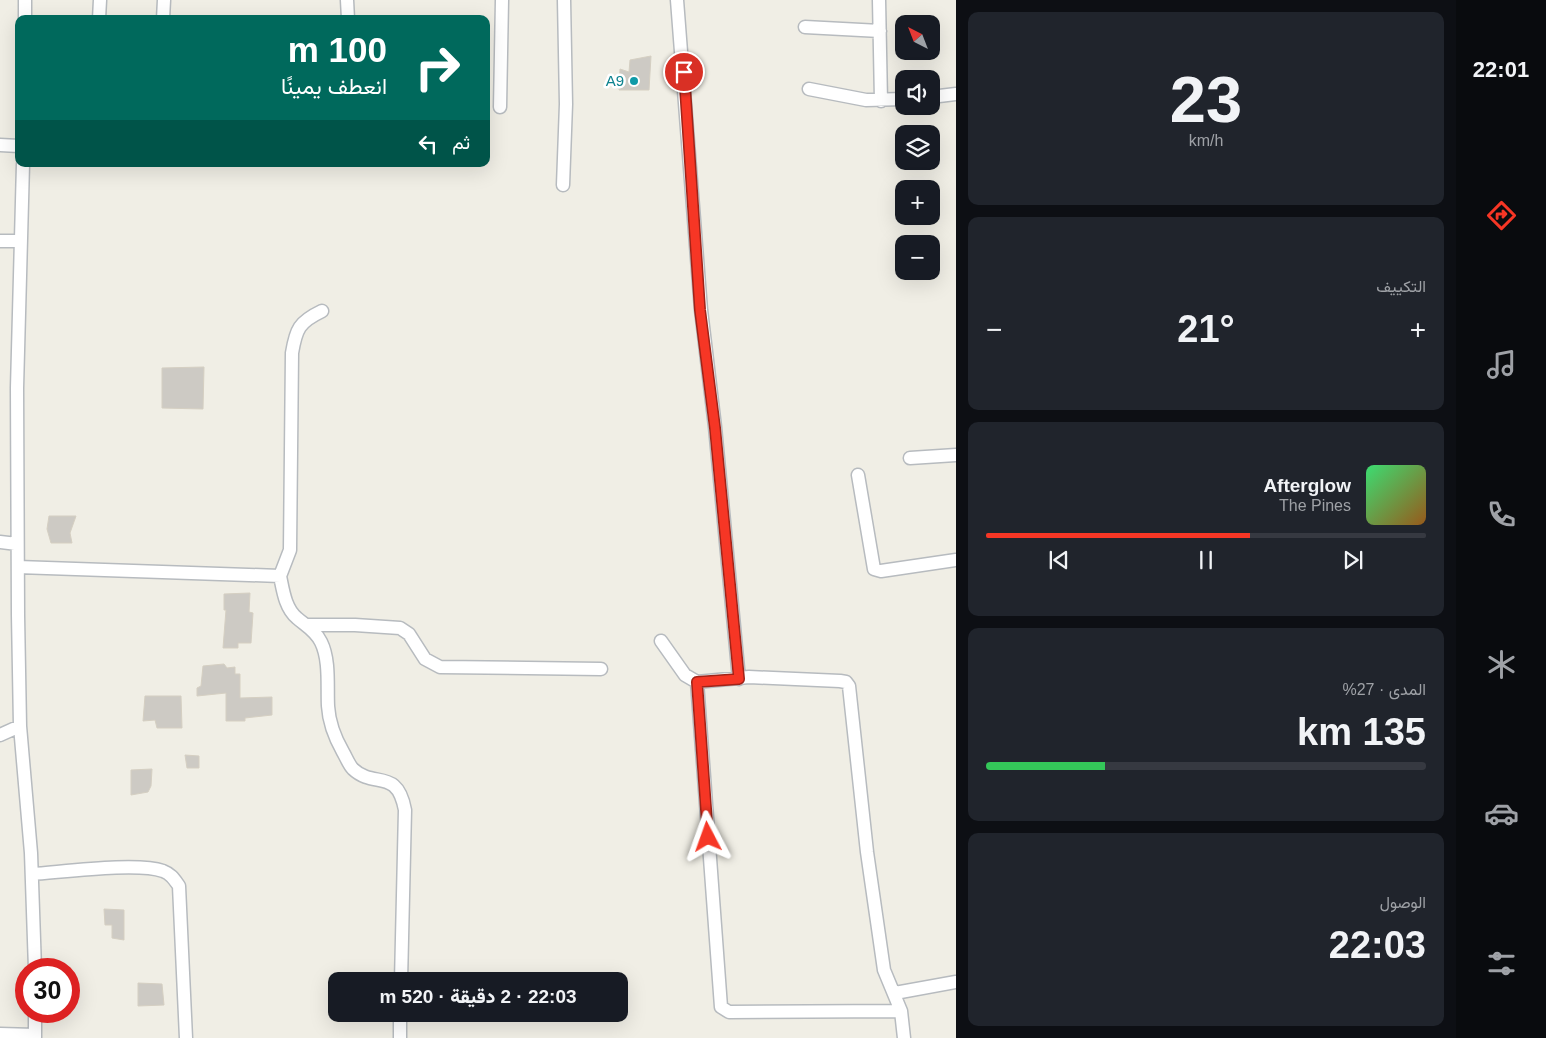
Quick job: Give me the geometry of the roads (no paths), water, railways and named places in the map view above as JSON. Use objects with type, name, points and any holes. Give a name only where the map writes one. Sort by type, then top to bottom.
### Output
[{"type":"street","points":[[25,0],[25,15]]},
{"type":"street","points":[[100,0],[100,15]]},
{"type":"street","points":[[163,15],[164,0]]},
{"type":"street","points":[[347,0],[348,15]]},
{"type":"street","points":[[500,107],[502,0]]},
{"type":"street","points":[[563,184],[566,104],[564,0]]},
{"type":"street","points":[[678,0],[700,310],[715,428],[739,679]]},
{"type":"street","points":[[879,0],[881,101]]},
{"type":"street","points":[[805,27],[880,31]]},
{"type":"street","points":[[809,89],[866,100],[895,100]]},
{"type":"street","points":[[940,96],[956,94]]},
{"type":"street","points":[[0,146],[15,146]]},
{"type":"street","points":[[23,167],[16,415],[17,544],[20,726],[32,874],[35,958]]},
{"type":"street","points":[[0,241],[21,241]]},
{"type":"street","points":[[322,312],[306,319],[299,326],[294,338],[292,353],[290,550],[280,576],[288,606],[295,617],[306,624],[322,643],[326,666],[330,718],[338,743],[352,768],[362,774],[385,780],[402,795],[405,810],[401,972]]},
{"type":"street","points":[[910,458],[956,455]]},
{"type":"street","points":[[858,475],[874,569],[881,571],[956,560]]},
{"type":"street","points":[[0,542],[17,544]]},
{"type":"street","points":[[18,567],[280,576]]},
{"type":"street","points":[[306,624],[355,624],[400,628],[409,634],[425,659],[440,666],[601,669]]},
{"type":"street","points":[[661,641],[685,675],[697,682],[748,677],[840,681],[846,682],[849,686],[867,852],[884,970],[896,993],[901,1011],[904,1038]]},
{"type":"street","points":[[697,682],[721,1007],[729,1012],[901,1011]]},
{"type":"street","points":[[0,735],[20,726]]},
{"type":"street","points":[[32,874],[143,867],[162,870],[171,875],[179,886],[186,1038]]},
{"type":"street","points":[[896,993],[956,982]]},
{"type":"street","points":[[400,1022],[400,1038]]},
{"type":"street","points":[[0,1034],[35,1036],[36,1023]]},
{"type":"place","name":"A9","points":[[634,81]]}]
